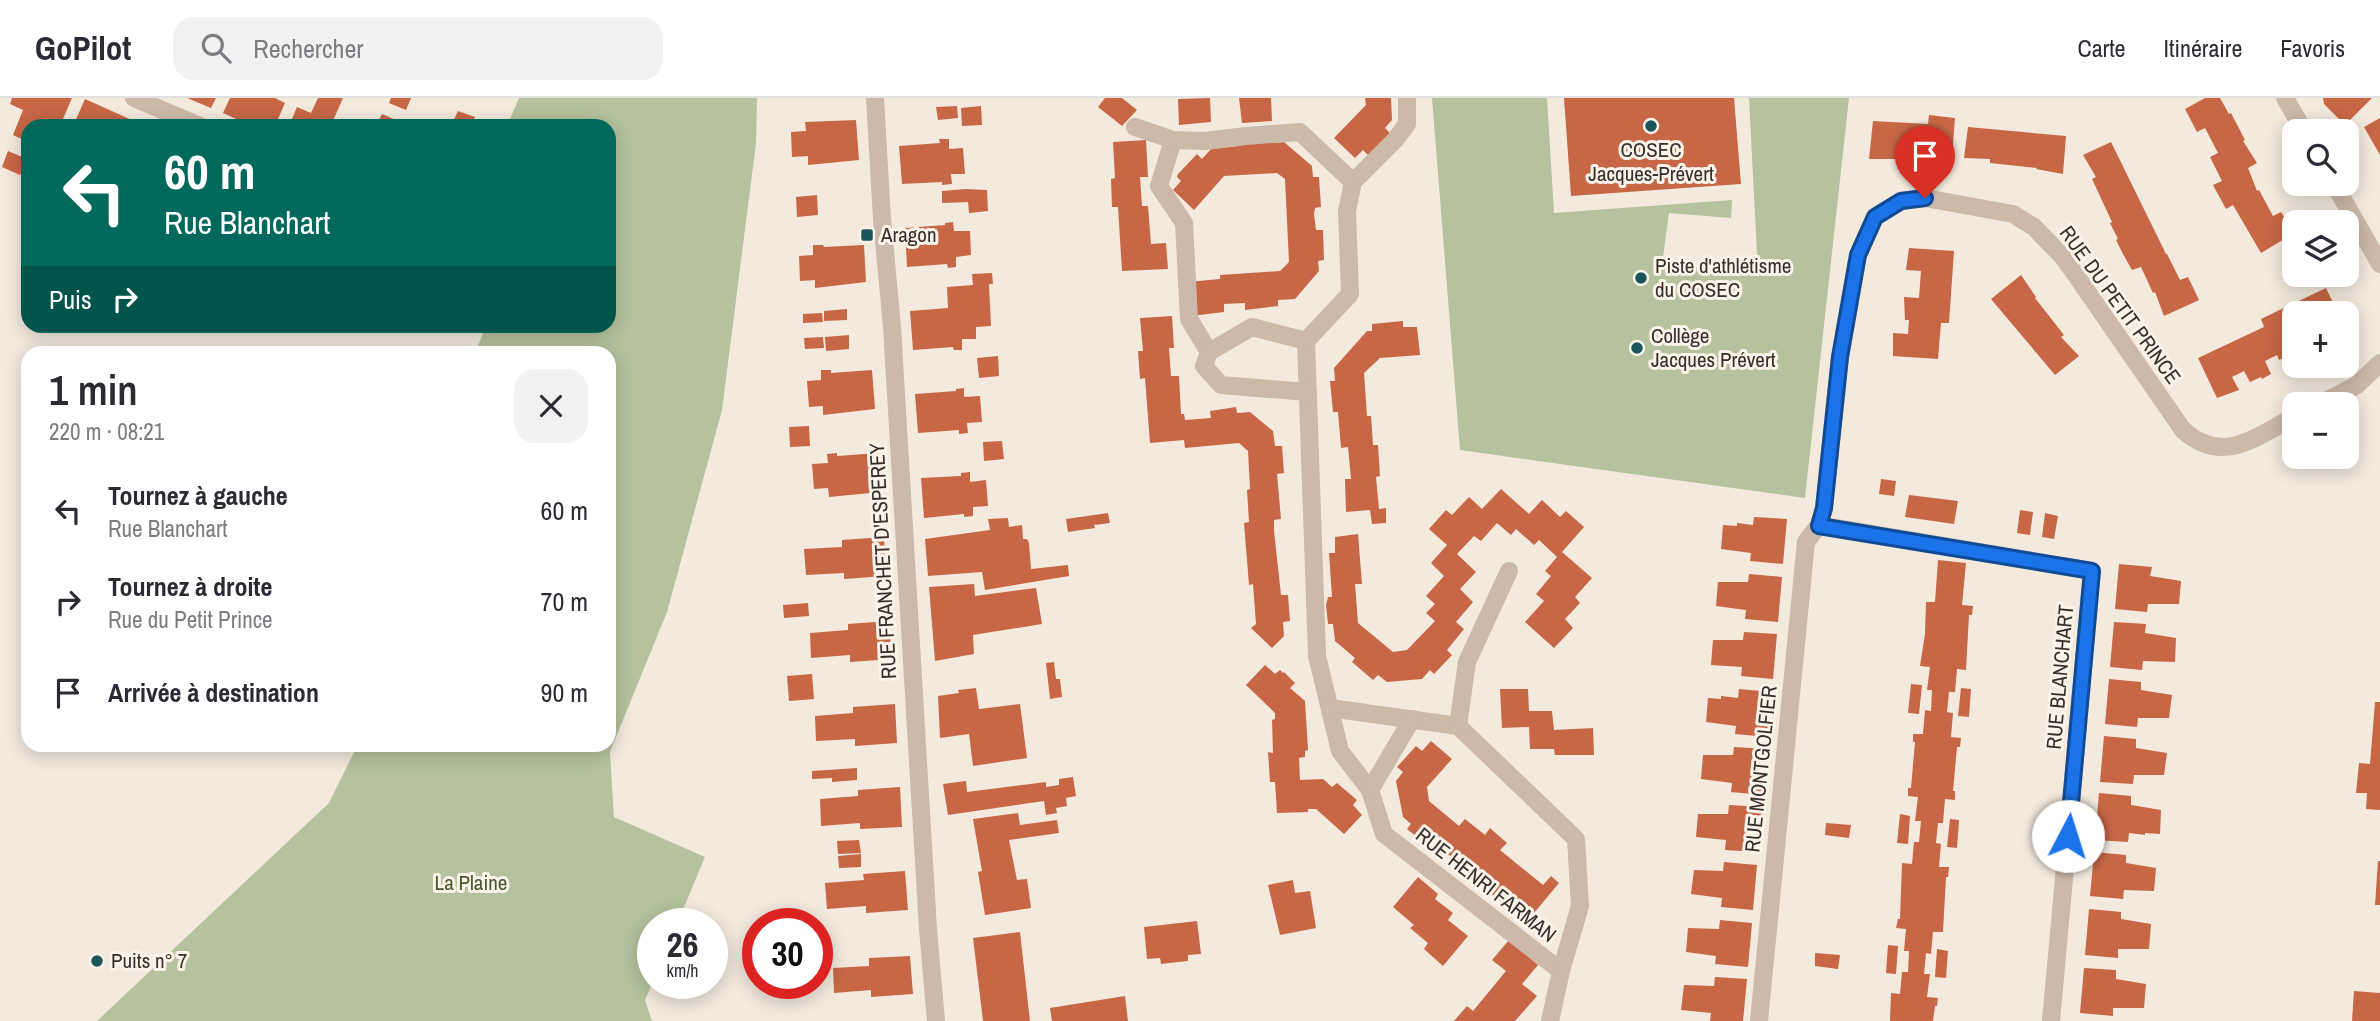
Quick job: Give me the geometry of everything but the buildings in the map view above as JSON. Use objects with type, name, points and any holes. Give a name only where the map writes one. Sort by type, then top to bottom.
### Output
[{"type":"street","points":[[134,98],[184,119]]},
{"type":"street","name":"RUE FRANCHET D'ESPEREY","points":[[875,98],[936,1021]]},
{"type":"street","points":[[1407,98],[1407,124],[1395,140],[1353,182],[1347,211],[1350,294],[1306,341],[1317,656],[1340,751],[1370,790],[1412,719]]},
{"type":"street","points":[[2285,98],[2297,119]]},
{"type":"street","points":[[1135,127],[1173,140],[1205,141],[1300,132],[1353,182]]},
{"type":"street","points":[[1173,140],[1159,187],[1184,223],[1189,319],[1209,352]]},
{"type":"street","points":[[2341,196],[2380,264]]},
{"type":"street","name":"RUE DU PETIT PRINCE","points":[[1819,526],[1824,508],[1840,357],[1858,255],[1875,217],[1901,201],[1925,198],[2013,214],[2034,227],[2062,256],[2183,430],[2196,442],[2211,447],[2235,447],[2282,423]]},
{"type":"street","points":[[1306,341],[1252,327],[1209,352],[1204,366],[1221,385],[1308,392]]},
{"type":"street","points":[[2343,392],[2357,385],[2380,363]]},
{"type":"street","name":"RUE MONTGOLFIER","points":[[1759,1021],[1806,542],[1819,526]]},
{"type":"street","name":"RUE BLANCHART","points":[[1819,526],[2092,571],[2051,1021]]},
{"type":"street","points":[[1458,726],[1467,662],[1509,571]]},
{"type":"street","points":[[1330,708],[1458,726],[1576,839],[1580,906],[1550,1021]]},
{"type":"street","name":"RUE HENRI FARMAN","points":[[1370,790],[1384,834],[1561,971]]},
{"type":"green space","name":"La Plaine","points":[[519,98],[757,98],[756,143],[722,410],[667,612],[616,737],[616,346],[478,346],[483,333],[616,333],[616,119],[510,119]]},
{"type":"green space","name":"Collège Jacques Prévert","points":[[1432,98],[1547,98],[1554,213],[1732,200],[1731,218],[1669,213],[1662,264],[1758,273],[1749,98],[1849,98],[1805,498],[1460,450]]},
{"type":"green space","name":"La Plaine","points":[[354,752],[610,752],[614,817],[705,857],[684,908],[637,908],[637,999],[645,999],[652,1021],[97,1021],[329,803]]},
{"type":"place","name":"COSEC Jacques-Prévert","points":[[1651,126]]},
{"type":"place","name":"Aragon","points":[[867,235]]},
{"type":"place","name":"Piste d'athlétisme du COSEC","points":[[1641,278]]},
{"type":"place","name":"Collège Jacques Prévert","points":[[1637,348]]},
{"type":"place","name":"Puits n° 7","points":[[97,961]]},
{"type":"route","points":[[1925,198],[1901,201],[1875,217],[1858,255],[1840,357],[1824,508],[1819,526],[2092,571],[2068,836]]}]
